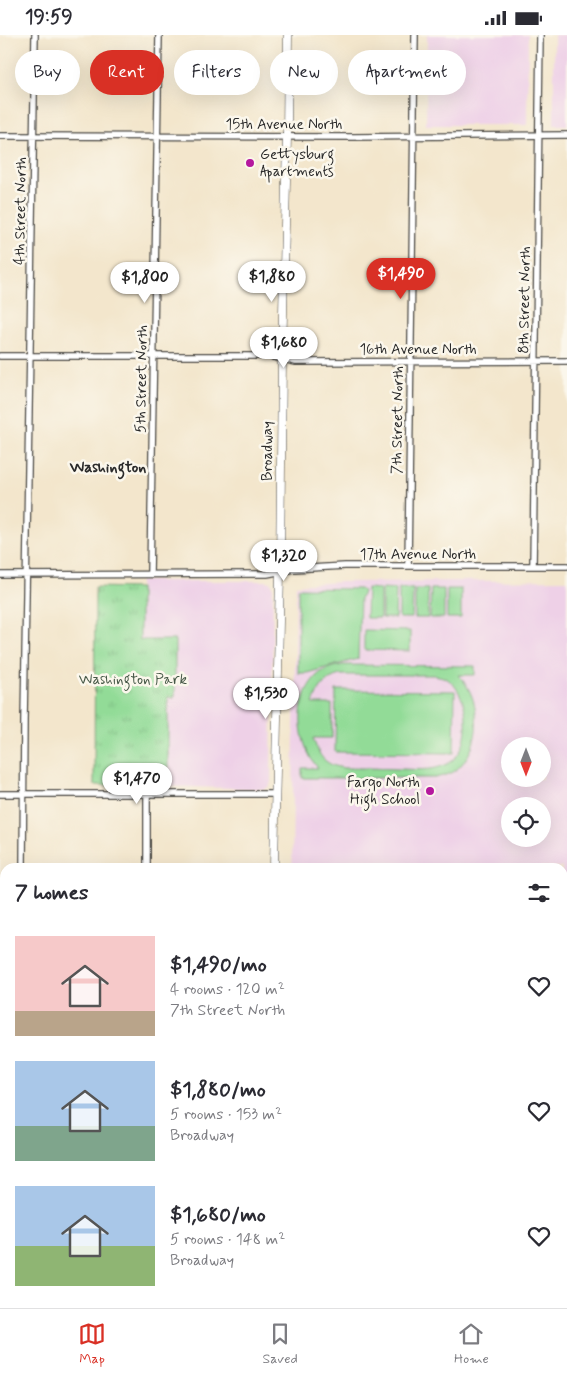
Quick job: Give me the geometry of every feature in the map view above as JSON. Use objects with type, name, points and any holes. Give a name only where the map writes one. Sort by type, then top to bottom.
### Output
[{"type":"street","name":"4th Street North","points":[[23,863],[35,35]]},
{"type":"street","name":"5th Street North","points":[[150,574],[159,35]]},
{"type":"street","name":"Broadway","points":[[274,863],[288,35]]},
{"type":"street","name":"7th Street North","points":[[408,566],[415,35]]},
{"type":"street","name":"8th Street North","points":[[533,566],[540,35]]},
{"type":"street","name":"15th Avenue North","points":[[0,136],[414,137],[567,135]]},
{"type":"street","name":"16th Avenue North","points":[[0,356],[270,356],[296,362],[567,361]]},
{"type":"street","name":"17th Avenue North","points":[[0,575],[267,574],[293,569],[345,566],[567,566]]},
{"type":"street","points":[[0,794],[275,794]]},
{"type":"street","points":[[147,863],[148,795]]},
{"type":"shaded area","points":[[427,35],[528,35],[527,125],[426,125],[426,95],[466,95],[466,50],[427,50]]},
{"type":"shaded area","points":[[554,35],[567,35],[567,125],[554,125]]},
{"type":"shaded area","name":"Fargo North High School","points":[[567,580],[567,863],[292,863],[296,585],[342,582]]},
{"type":"shaded area","points":[[140,581],[271,582],[273,586],[271,783],[268,787],[264,789],[157,786],[168,768],[168,697],[175,697],[175,641],[140,640]]},
{"type":"green space","name":"Washington Park","points":[[95,587],[140,588],[140,640],[175,640],[175,697],[168,697],[168,768],[157,786],[94,785]]},
{"type":"green space","points":[[298,588],[360,589],[363,591],[360,598],[358,659],[307,673],[298,673]]},
{"type":"green space","points":[[367,588],[380,589],[380,618],[366,618]]},
{"type":"green space","points":[[382,588],[396,589],[395,618],[382,618]]},
{"type":"green space","points":[[399,588],[413,589],[412,618],[399,618]]},
{"type":"green space","points":[[415,589],[428,589],[428,618],[415,618]]},
{"type":"green space","points":[[431,589],[444,589],[444,618],[430,618]]},
{"type":"green space","points":[[447,589],[461,589],[461,618],[447,618]]},
{"type":"green space","points":[[364,630],[410,631],[410,651],[364,650]]},
{"type":"green space","points":[[343,665],[475,666],[475,675],[458,675],[472,696],[475,709],[475,736],[465,761],[454,772],[435,778],[302,778],[302,768],[318,768],[305,746],[302,733],[302,705],[306,692],[312,681],[321,672]],"holes":[[[340,675],[433,675],[445,678],[458,690],[465,712],[465,737],[461,748],[447,764],[441,767],[423,769],[344,768],[332,765],[320,755],[313,738],[332,738],[332,704],[313,704],[320,689],[330,679]]]},
{"type":"green space","points":[[336,690],[455,691],[454,753],[335,752]]},
{"type":"place","name":"Gettysburg Apartments","points":[[250,163]]},
{"type":"place","name":"Fargo North High School","points":[[430,791]]},
{"type":"district","name":"Washington","points":[[108,466]]}]
